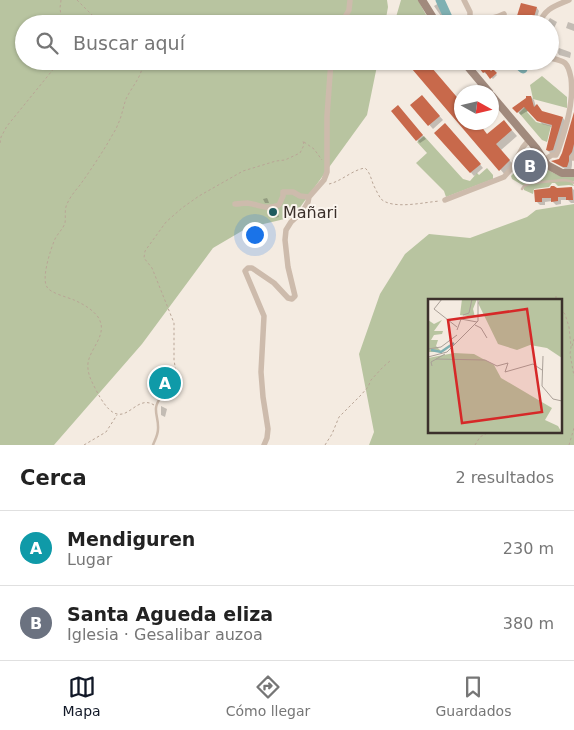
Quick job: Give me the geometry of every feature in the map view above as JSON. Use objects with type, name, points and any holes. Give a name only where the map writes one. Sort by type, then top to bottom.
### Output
[{"type":"main road","points":[[422,0],[431,15]]},
{"type":"main road","points":[[471,70],[483,85]]},
{"type":"main road","points":[[499,104],[547,165],[562,173],[574,173]]},
{"type":"street","points":[[346,15],[349,10],[350,0]]},
{"type":"street","points":[[464,0],[470,15]]},
{"type":"street","points":[[543,15],[546,11],[569,0]]},
{"type":"street","points":[[544,160],[552,155],[556,156],[571,109],[573,86],[570,65]]},
{"type":"street","points":[[264,445],[268,429],[261,372],[264,316],[245,270],[252,268],[274,283],[288,298],[294,297],[295,294],[288,267],[286,232],[291,222],[303,211],[309,197],[326,177],[328,169],[327,111],[330,70]]},
{"type":"street","points":[[445,200],[504,177],[529,140]]},
{"type":"street","points":[[235,204],[246,203],[260,207],[272,207],[279,205],[283,192],[293,192],[300,196],[309,197]]},
{"type":"lane","points":[[522,188],[531,183],[570,180],[574,183]]},
{"type":"lane","points":[[153,445],[158,434],[155,414],[156,406],[161,398],[166,398]]},
{"type":"path","points":[[61,0],[61,15]]},
{"type":"path","points":[[77,0],[92,15]]},
{"type":"path","points":[[0,143],[7,126],[26,105],[52,70]]},
{"type":"path","points":[[142,70],[126,100],[118,124],[66,205],[65,222],[56,238],[46,270],[45,281],[49,290],[87,306],[99,318],[101,332],[88,362],[88,371],[101,399],[107,406],[117,414],[122,415],[139,403],[146,402],[156,406]]},
{"type":"path","points":[[166,398],[171,398],[175,394],[178,378],[174,360],[174,323],[152,268],[144,258],[145,251],[155,236],[166,222],[200,196],[243,171],[300,154],[304,145],[303,141],[314,149],[328,169]]},
{"type":"path","points":[[322,182],[326,184],[336,182],[359,169],[365,168],[369,172],[381,199],[395,205],[445,200]]},
{"type":"path","points":[[562,311],[565,314],[569,327],[571,347]]},
{"type":"path","points":[[574,339],[570,354],[574,376]]},
{"type":"path","points":[[325,445],[339,417],[390,361]]},
{"type":"path","points":[[84,445],[106,432],[117,414]]},
{"type":"path","points":[[569,445],[574,428]]},
{"type":"path","points":[[475,445],[480,437],[490,432]]},
{"type":"green space","points":[[0,0],[387,0],[387,15],[15,15],[15,70],[376,70],[367,115],[293,217],[247,228],[213,248],[142,344],[54,445],[0,445]]},
{"type":"green space","points":[[401,0],[418,0],[426,15],[397,15]]},
{"type":"green space","points":[[542,76],[567,97],[567,108],[533,99],[530,85]]},
{"type":"green space","points":[[527,105],[529,110],[527,112],[536,122],[551,126],[547,142],[542,140],[519,113]]},
{"type":"green space","points":[[424,136],[463,179],[470,181],[477,173],[479,175],[487,168],[493,175],[493,179],[446,197],[444,191],[416,163],[427,153],[417,142]]},
{"type":"green space","points":[[538,164],[560,175],[574,176],[574,181],[572,182],[574,186],[558,186],[552,183],[549,187],[534,189],[533,194],[524,190],[524,186],[512,179],[511,176],[514,173],[525,178],[531,177],[536,174]]},
{"type":"green space","points":[[574,204],[574,445],[369,445],[374,432],[359,354],[380,294],[405,254],[429,234],[470,238],[527,217],[536,210]]},
{"type":"building","points":[[521,3],[537,7],[535,15],[517,15]]},
{"type":"building","points":[[413,70],[434,70],[454,94],[454,118]]},
{"type":"building","points":[[481,70],[494,70],[497,73],[490,79],[485,72],[483,73]]},
{"type":"building","points":[[422,95],[440,116],[428,126],[410,105]]},
{"type":"building","points":[[526,96],[531,96],[534,107],[537,104],[542,111],[563,117],[553,150],[546,150],[552,125],[537,121],[524,107],[517,113],[512,108],[526,98]]},
{"type":"building","points":[[398,105],[423,135],[416,141],[391,111]]},
{"type":"building","points":[[574,112],[574,144],[567,167],[563,167],[551,161],[559,159],[562,153]]},
{"type":"building","points":[[504,120],[512,130],[496,144],[510,160],[499,171],[464,130],[484,130],[487,134],[492,130],[499,130],[499,124]]},
{"type":"building","points":[[445,123],[481,164],[470,173],[434,133]]},
{"type":"building","points":[[527,150],[532,152],[537,160],[530,176],[518,170],[518,166]]},
{"type":"building","points":[[551,186],[557,188],[572,187],[573,200],[566,200],[566,197],[558,197],[558,201],[551,202],[551,198],[542,198],[542,202],[535,202],[534,190],[550,188]]},
{"type":"building","points":[[173,378],[174,391],[153,393],[153,388],[157,388],[157,379]]},
{"type":"waterway","points":[[440,0],[447,15]]},
{"type":"place","name":"Santa Agueda eliza","points":[[530,166]]},
{"type":"place","name":"Mañari","points":[[273,212]]},
{"type":"place","name":"Mendiguren","points":[[165,383]]}]
